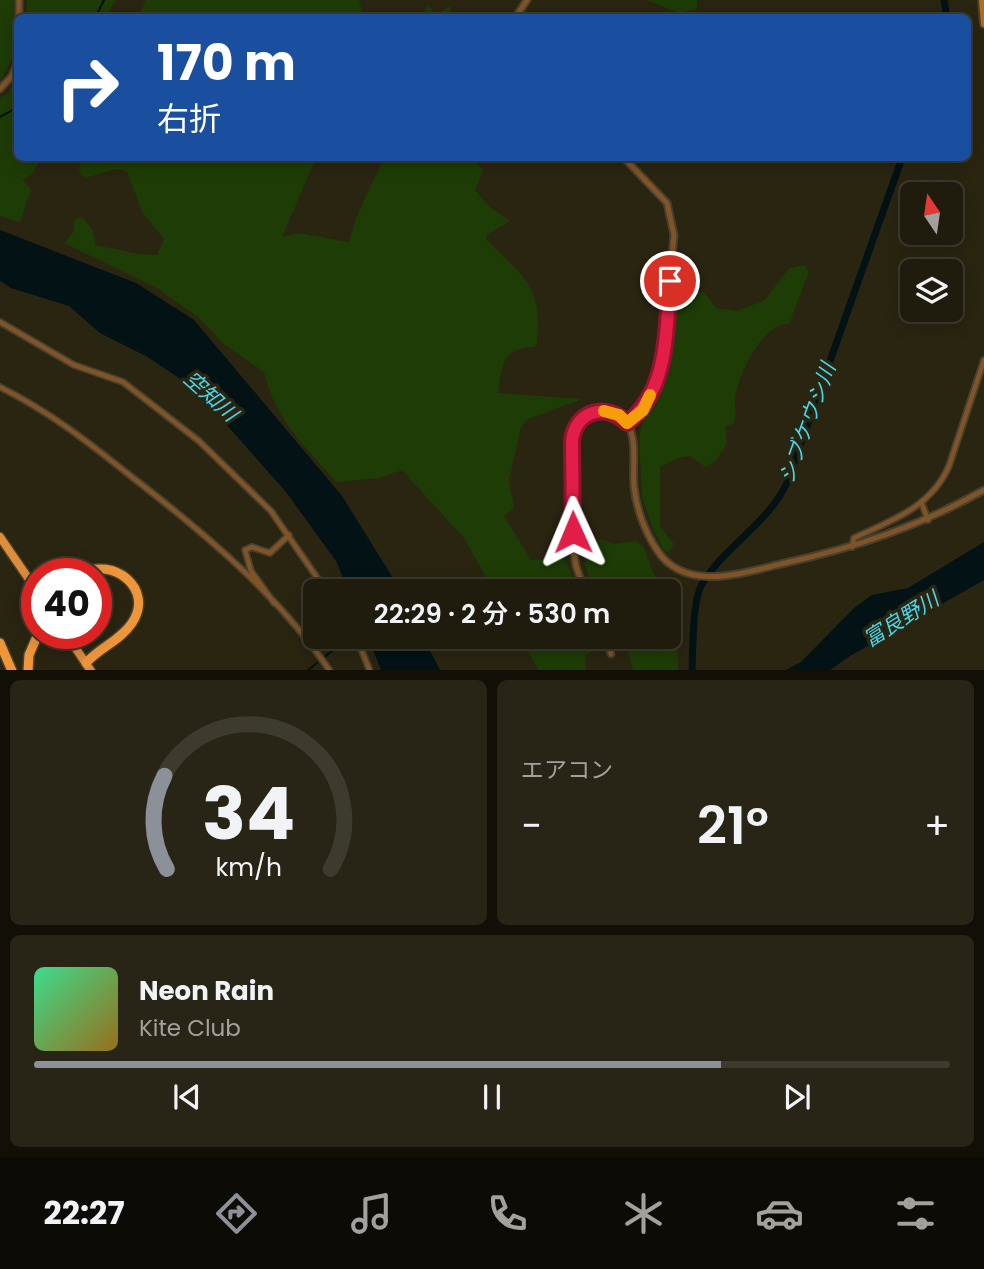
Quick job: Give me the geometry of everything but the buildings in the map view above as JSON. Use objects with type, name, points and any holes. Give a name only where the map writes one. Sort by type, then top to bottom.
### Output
[{"type":"highway","points":[[0,537],[21,568]]},
{"type":"highway","points":[[112,570],[131,581],[138,603],[136,617],[112,644]]},
{"type":"highway","points":[[0,643],[12,670]]},
{"type":"highway","points":[[27,670],[32,649]]},
{"type":"highway","points":[[76,649],[88,667],[107,649]]},
{"type":"main road","points":[[982,0],[984,24]]},
{"type":"street","points":[[0,89],[14,71]]},
{"type":"street","points":[[627,161],[667,203],[674,236],[662,364],[643,410],[627,423]]},
{"type":"street","points":[[0,322],[74,365],[123,382],[228,467],[271,511],[318,579]]},
{"type":"street","points":[[852,548],[855,538],[922,504],[949,466],[984,360]]},
{"type":"street","points":[[0,387],[51,413],[179,513],[274,604],[310,642],[330,670]]},
{"type":"street","points":[[581,579],[573,547],[573,432],[585,416],[598,411],[614,413],[627,423],[632,438],[635,492],[647,531],[665,560],[693,574],[724,576],[852,548],[928,520],[984,490]]},
{"type":"street","points":[[922,504],[928,520]]},
{"type":"street","points":[[274,604],[273,598],[251,571],[246,551],[252,547],[270,553],[289,535]]},
{"type":"street","points":[[361,649],[370,670]]},
{"type":"street","points":[[610,649],[611,654]]},
{"type":"green space","points":[[0,0],[14,0],[13,57],[0,81]]},
{"type":"green space","points":[[27,0],[116,0],[107,14],[26,14]]},
{"type":"green space","points":[[146,0],[359,0],[363,14],[139,14]]},
{"type":"green space","points":[[647,0],[697,0],[697,9],[679,13]]},
{"type":"green space","points":[[428,4],[435,14],[423,14]]},
{"type":"green space","points":[[449,6],[451,10],[448,14],[437,14]]},
{"type":"green space","points":[[14,80],[14,161],[39,161],[32,174],[23,180],[31,190],[20,222],[0,216],[0,98],[9,92]]},
{"type":"green space","points":[[81,161],[315,161],[282,237],[298,233],[349,242],[356,218],[383,161],[474,161],[484,170],[475,190],[490,207],[510,221],[487,235],[486,239],[521,274],[537,307],[537,343],[534,347],[516,350],[510,354],[503,367],[498,393],[582,399],[528,419],[521,427],[509,480],[514,508],[504,516],[531,560],[565,560],[574,579],[487,579],[464,538],[402,470],[380,478],[336,482],[292,432],[276,405],[264,372],[224,344],[198,317],[157,288],[64,243],[74,231],[74,220],[82,217],[92,229],[96,245],[157,255],[164,239],[142,212],[127,171],[116,169],[85,178],[79,172]]},
{"type":"green space","points":[[805,265],[809,272],[789,324],[770,331],[761,340],[741,376],[735,398],[734,421],[725,427],[727,443],[716,461],[705,467],[690,456],[677,458],[660,467],[660,526],[674,544],[670,551],[665,552],[652,527],[642,497],[639,438],[642,423],[667,379],[672,355],[675,289],[679,286],[705,293],[716,308],[737,311],[765,300],[789,268]]},
{"type":"green space","points":[[601,539],[613,544],[635,541],[643,546],[653,573],[660,579],[590,579],[585,564],[586,548]]},
{"type":"green space","points":[[527,649],[597,649],[585,655],[586,670],[538,670]]},
{"type":"green space","points":[[627,649],[678,649],[678,670],[633,670]]},
{"type":"water","name":"空知川","points":[[0,230],[136,283],[194,320],[342,496],[394,579],[344,579],[336,561],[286,492],[194,388],[146,356],[100,333],[69,306],[11,288],[0,281]]},
{"type":"water","name":"富良野川","points":[[984,542],[984,580],[830,670],[786,670],[801,662],[854,608],[872,595],[908,588]]},
{"type":"water","points":[[373,649],[429,649],[440,670],[381,670]]},
{"type":"waterway","points":[[97,14],[104,0]]},
{"type":"waterway","name":"シブケウシ川","points":[[944,0],[946,14]]},
{"type":"waterway","points":[[0,117],[14,109]]},
{"type":"waterway","name":"シブケウシ川","points":[[692,670],[695,614],[702,584],[711,571],[768,512],[786,485],[901,161]]},
{"type":"waterway","points":[[308,670],[334,649]]},
{"type":"slow traffic","points":[[604,411],[619,415],[627,423],[643,410],[650,395]]},
{"type":"route","points":[[573,532],[572,436],[575,428],[585,416],[594,412],[614,413],[627,423],[643,410],[662,364],[670,281]]}]
